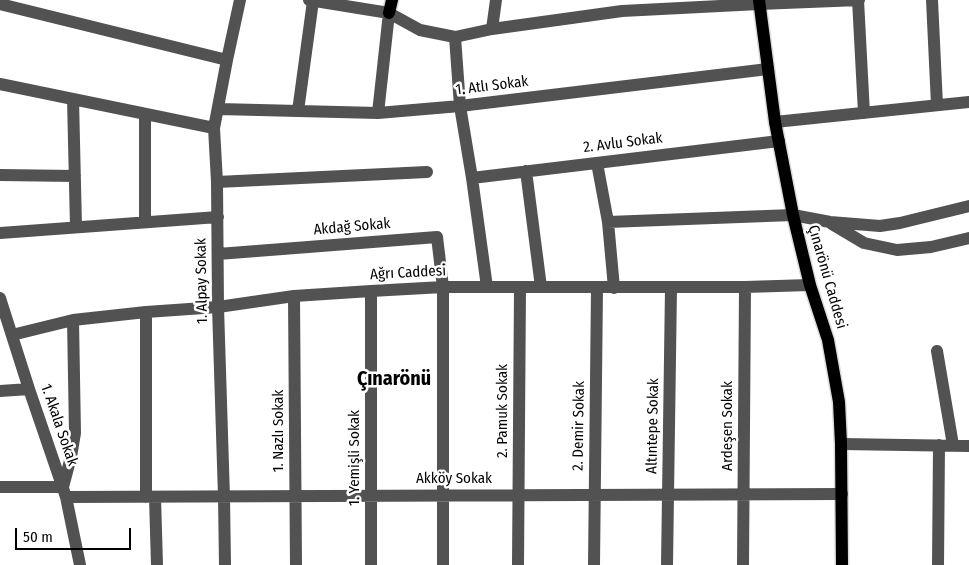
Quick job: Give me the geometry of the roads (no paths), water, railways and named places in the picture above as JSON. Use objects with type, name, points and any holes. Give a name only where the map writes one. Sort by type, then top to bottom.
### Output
[{"type":"main road","points":[[389,13],[392,0]]},
{"type":"main road","name":"Çınarönü Caddesi","points":[[759,2],[778,141],[810,285],[828,340],[839,402],[842,565]]},
{"type":"street","name":"1. Alpay Sokak","points":[[225,565],[218,307],[218,217],[214,128],[240,0]]},
{"type":"street","points":[[298,111],[311,0],[389,13],[420,30],[455,37],[622,6],[859,0],[864,113]]},
{"type":"street","points":[[492,29],[496,0]]},
{"type":"street","points":[[932,0],[937,105]]},
{"type":"street","points":[[0,4],[227,60]]},
{"type":"street","points":[[378,113],[389,13]]},
{"type":"street","points":[[455,37],[460,106],[488,287]]},
{"type":"street","name":"1. Atlı Sokak","points":[[219,109],[378,113],[460,106],[768,70]]},
{"type":"street","points":[[0,84],[214,128]]},
{"type":"street","points":[[73,99],[76,227]]},
{"type":"street","points":[[775,122],[969,102]]},
{"type":"street","points":[[145,114],[145,222]]},
{"type":"street","name":"2. Avlu Sokak","points":[[472,178],[778,141]]},
{"type":"street","points":[[597,163],[608,222],[614,288]]},
{"type":"street","points":[[526,171],[541,288]]},
{"type":"street","points":[[217,182],[427,172]]},
{"type":"street","points":[[0,175],[74,176]]},
{"type":"street","points":[[608,222],[793,215],[830,222],[880,226],[900,224],[969,206]]},
{"type":"street","points":[[0,233],[218,217]]},
{"type":"street","points":[[830,222],[864,243],[897,250],[931,247],[969,238]]},
{"type":"street","name":"Akdağ Sokak","points":[[218,254],[437,237],[443,288]]},
{"type":"street","name":"Ağrı Caddesi","points":[[12,335],[72,320],[218,307],[294,296],[370,291],[488,287],[671,288],[810,285]]},
{"type":"street","name":"Ardeşen Sokak","points":[[743,565],[745,287]]},
{"type":"street","points":[[443,288],[443,565]]},
{"type":"street","name":"2. Pamuk Sokak","points":[[518,565],[520,288]]},
{"type":"street","name":"2. Demir Sokak","points":[[594,565],[597,288]]},
{"type":"street","name":"Altıntepe Sokak","points":[[667,565],[671,288]]},
{"type":"street","name":"1. Yemişli Sokak","points":[[370,291],[371,565]]},
{"type":"street","name":"1. Nazlı Sokak","points":[[294,296],[296,565]]},
{"type":"street","name":"1. Akala Sokak","points":[[0,298],[2,315],[12,335],[64,492],[80,565]]},
{"type":"street","points":[[146,312],[151,497],[157,565]]},
{"type":"street","points":[[64,492],[75,434],[72,320]]},
{"type":"street","points":[[937,351],[953,445]]},
{"type":"street","points":[[0,391],[30,390]]},
{"type":"street","points":[[841,444],[969,446]]},
{"type":"street","points":[[938,565],[939,445]]},
{"type":"street","name":"Akköy Sokak","points":[[0,487],[151,497],[842,494]]},
{"type":"district","name":"Çınarönü","points":[[394,379]]}]
